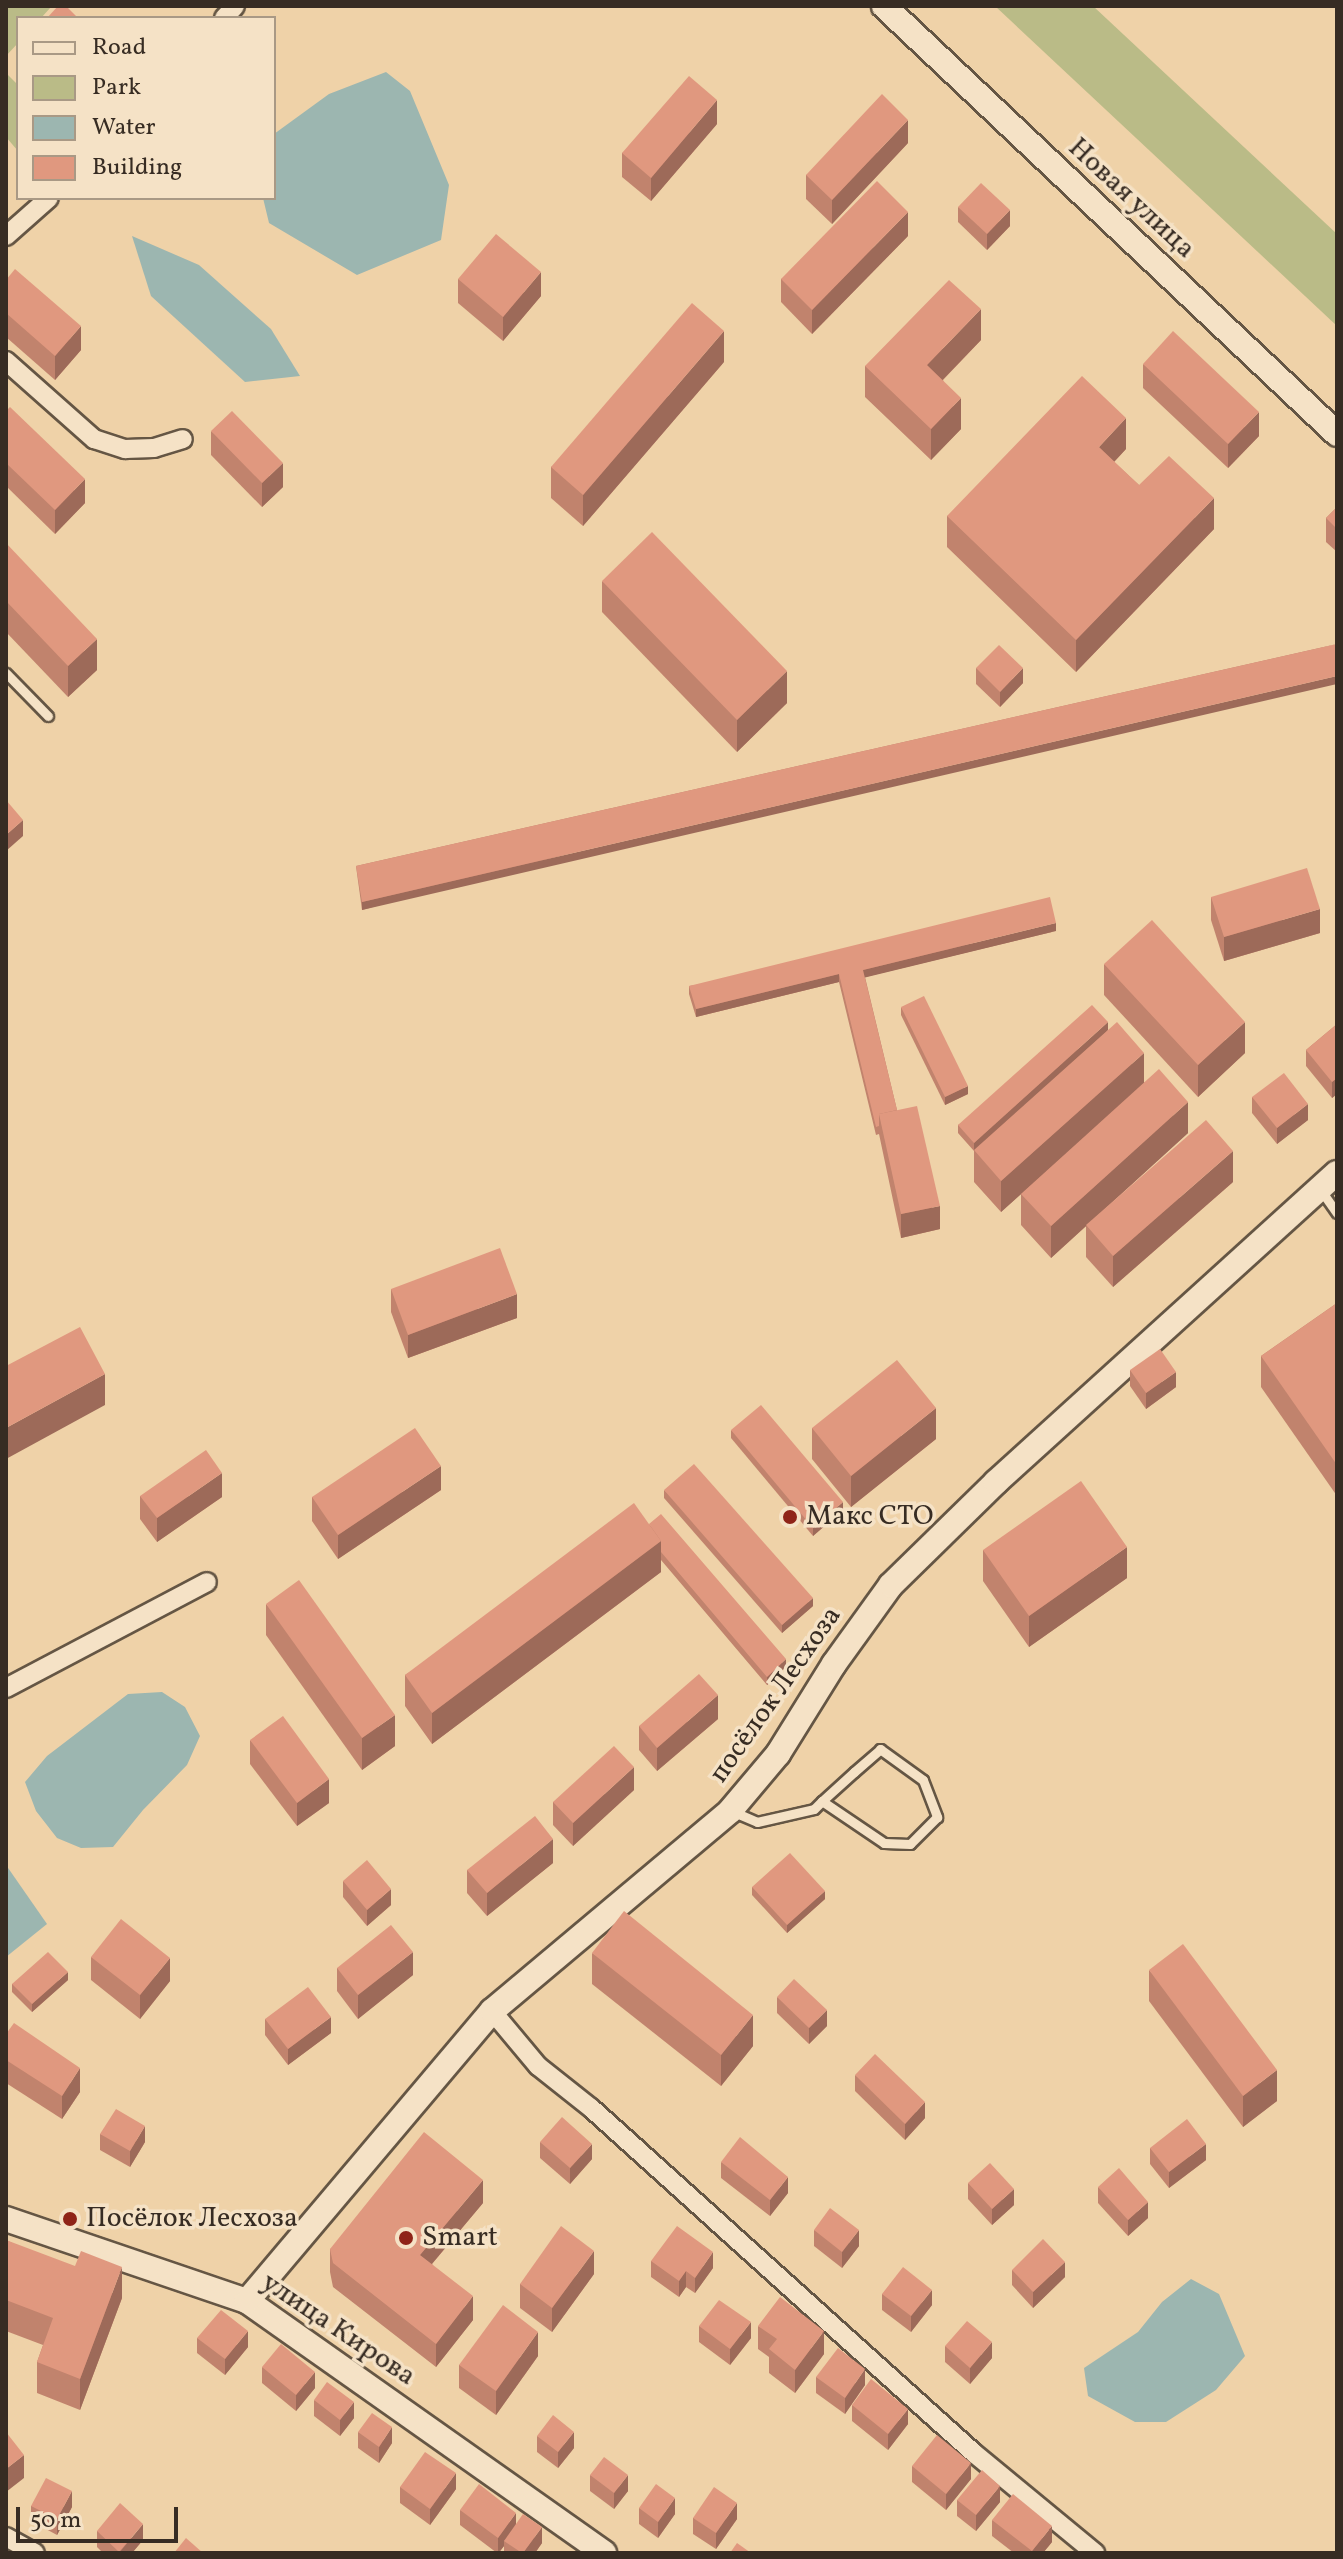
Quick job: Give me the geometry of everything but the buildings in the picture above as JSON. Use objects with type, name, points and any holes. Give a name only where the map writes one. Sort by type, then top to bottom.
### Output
[{"type":"street","name":"Новая улица","points":[[884,6],[1337,434]]},
{"type":"street","points":[[6,236],[47,200]]},
{"type":"street","points":[[6,361],[94,439],[125,449],[154,448],[183,439]]},
{"type":"street","name":"посёлок Лесхоза","points":[[247,2301],[295,2240],[492,2011],[730,1811],[778,1754],[834,1664],[891,1585],[996,1482],[1329,1181]]},
{"type":"street","points":[[6,1688],[207,1582]]},
{"type":"street","points":[[492,2011],[538,2066],[591,2108],[975,2454],[1095,2553]]},
{"type":"street","name":"улица Кирова","points":[[6,2219],[247,2301],[604,2553]]},
{"type":"street","points":[[6,2537],[35,2553]]},
{"type":"lane","points":[[6,673],[48,716]]},
{"type":"lane","points":[[1329,1181],[1337,1213]]},
{"type":"lane","points":[[730,1811],[757,1822],[814,1809],[822,1801],[880,1749],[923,1780],[937,1817],[910,1844],[884,1843],[822,1801]]},
{"type":"green space","points":[[6,6],[51,7],[43,16],[16,16],[16,45],[6,56]]},
{"type":"green space","points":[[995,6],[1093,6],[1337,234],[1337,326]]},
{"type":"green space","points":[[6,73],[16,83],[16,149],[6,137]]},
{"type":"water","points":[[386,72],[410,91],[449,185],[441,240],[357,275],[269,223],[263,200],[276,200],[276,133],[329,94]]},
{"type":"water","points":[[132,236],[199,265],[271,329],[300,376],[245,382],[151,296]]},
{"type":"water","points":[[162,1692],[185,1707],[200,1736],[187,1765],[143,1810],[113,1847],[81,1848],[57,1838],[36,1811],[25,1782],[47,1756],[128,1694]]},
{"type":"water","points":[[6,1865],[47,1924],[6,1957]]},
{"type":"water","points":[[1191,2279],[1219,2294],[1245,2356],[1216,2390],[1166,2422],[1135,2422],[1088,2396],[1084,2368],[1138,2332],[1162,2302]]},
{"type":"place","name":"Макс СТО","points":[[790,1517]]},
{"type":"place","name":"Посёлок Лесхоза","points":[[70,2219]]},
{"type":"place","name":"Smart","points":[[406,2238]]}]
